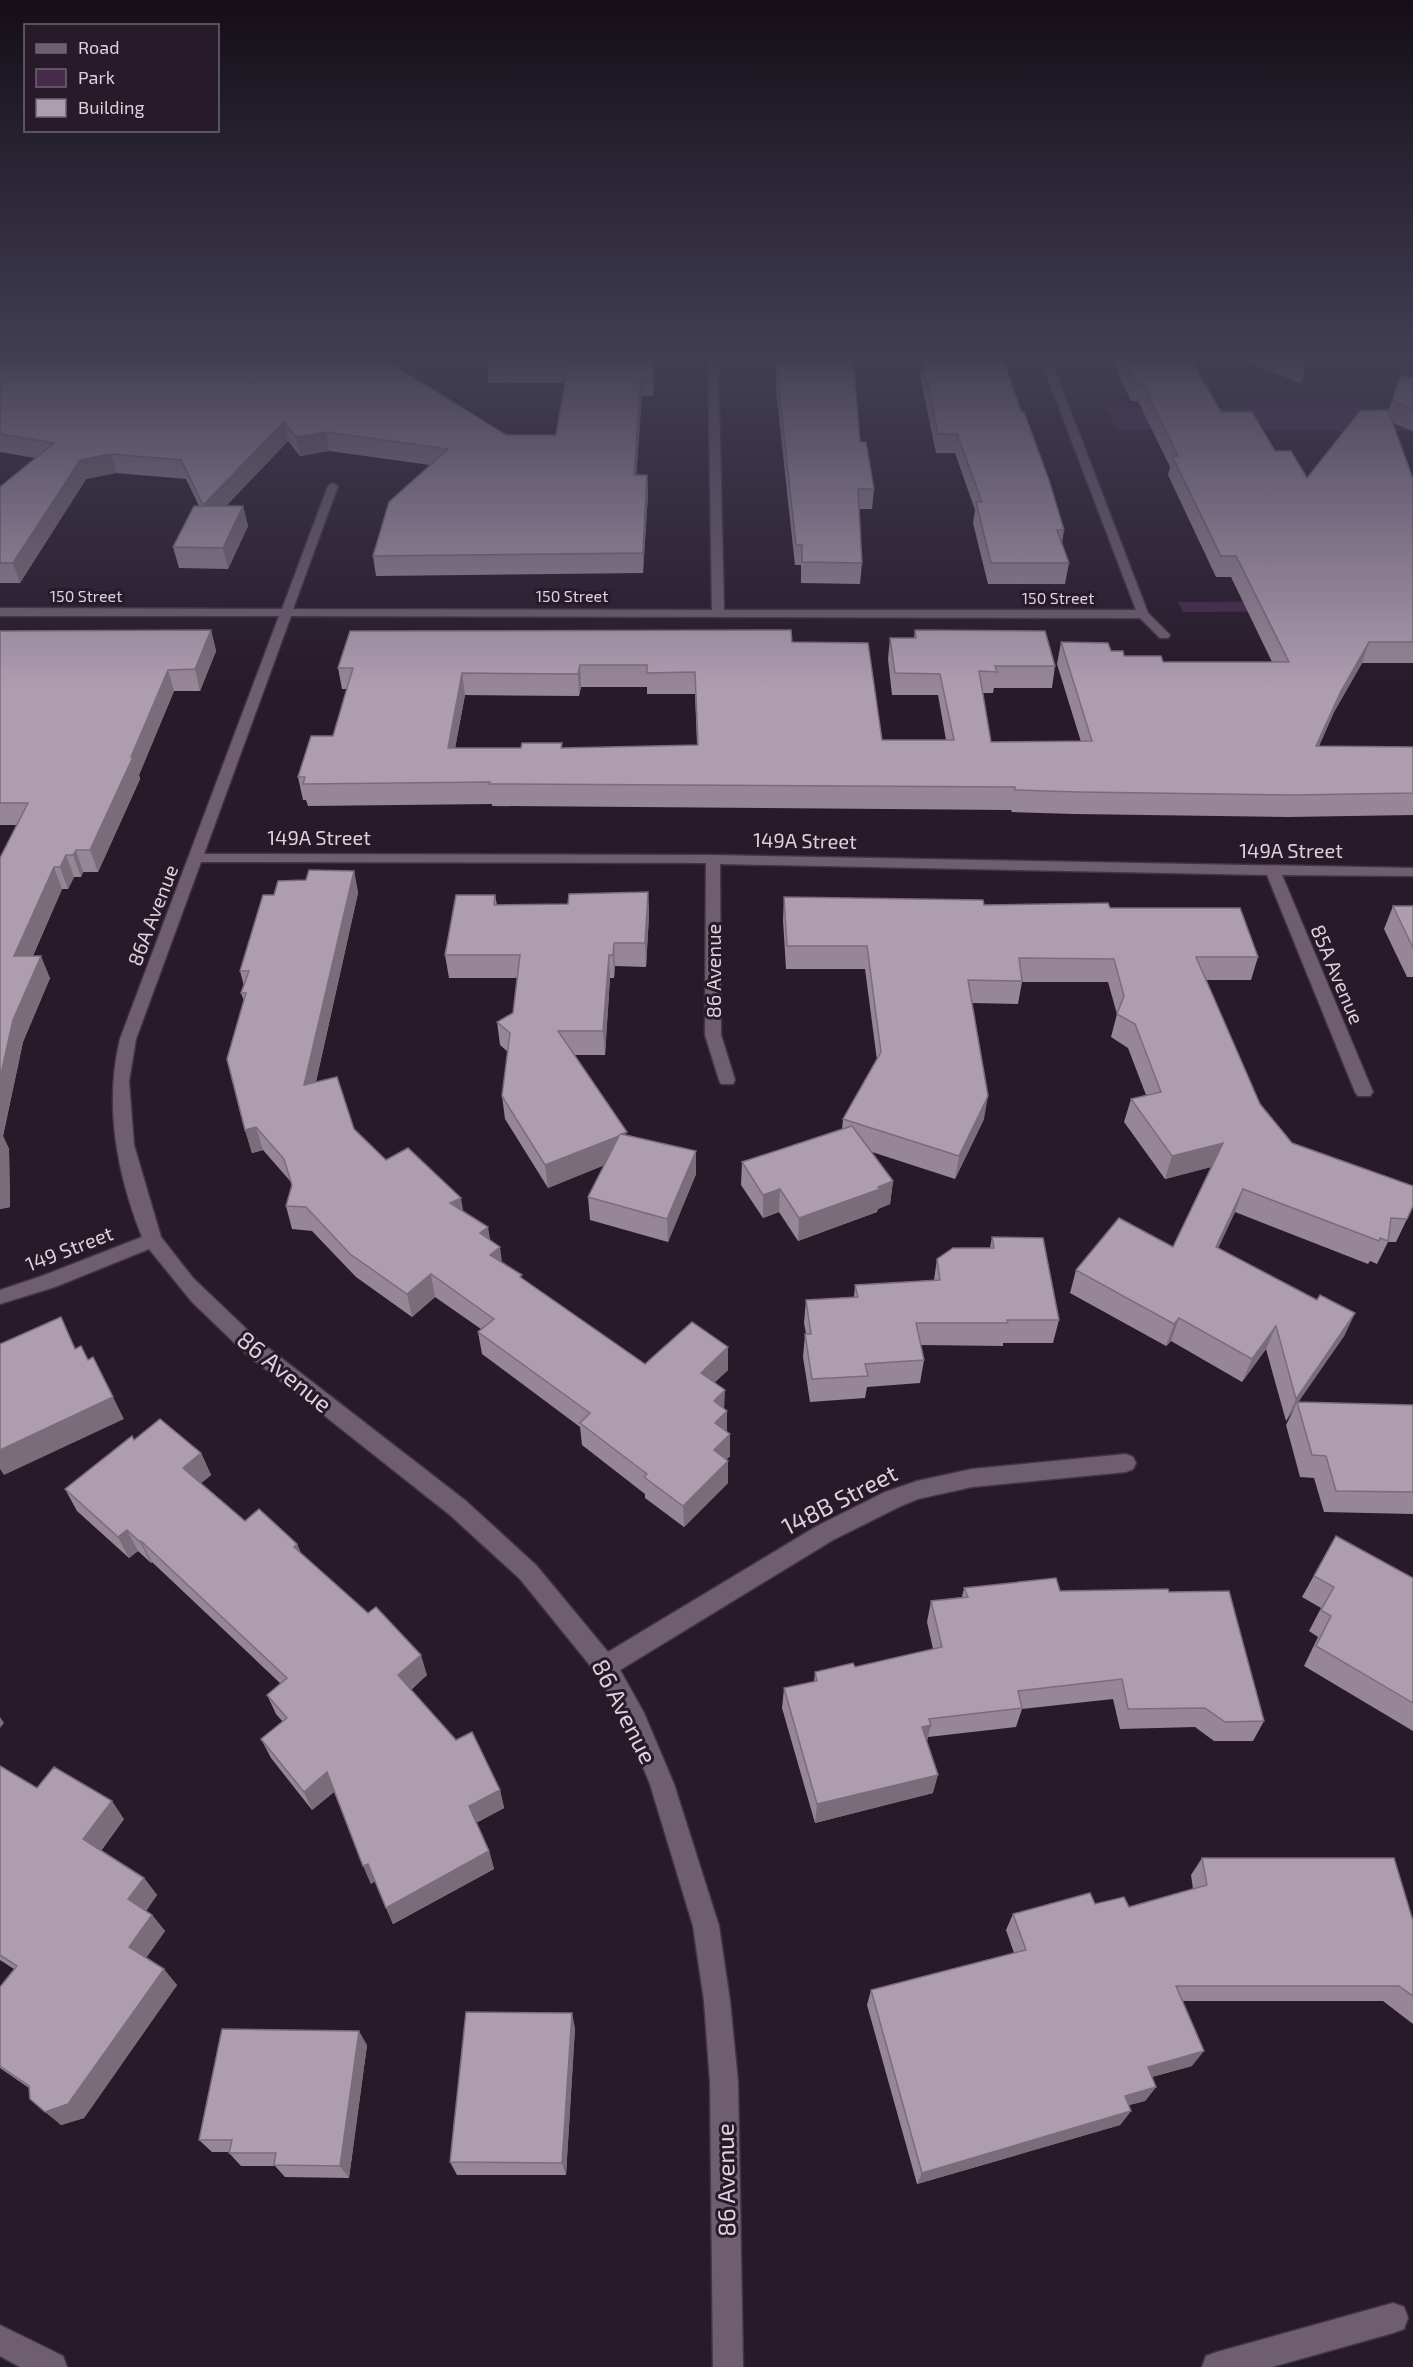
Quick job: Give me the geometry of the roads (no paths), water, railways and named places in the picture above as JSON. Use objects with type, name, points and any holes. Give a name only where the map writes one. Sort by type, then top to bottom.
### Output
[{"type":"street","points":[[715,465],[718,612]]},
{"type":"street","points":[[1086,465],[1143,614],[1164,634]]},
{"type":"street","name":"86A Avenue","points":[[153,1240],[125,1146],[121,1115],[124,1054],[333,486]]},
{"type":"street","name":"150 Street","points":[[0,612],[1143,614]]},
{"type":"street","name":"149A Street","points":[[196,858],[713,859],[1273,872],[1413,872]]},
{"type":"street","name":"86 Avenue","points":[[713,859],[713,1035],[728,1080]]},
{"type":"street","name":"85A Avenue","points":[[1273,872],[1364,1092]]},
{"type":"street","name":"86 Avenue","points":[[153,1240],[205,1302],[251,1346],[458,1508],[494,1539],[554,1601],[605,1665],[636,1721],[662,1784],[706,1926],[724,2082],[728,2367]]},
{"type":"street","name":"149 Street","points":[[0,1296],[48,1282],[153,1240]]},
{"type":"street","name":"148B Street","points":[[605,1665],[825,1533],[893,1499],[917,1490],[972,1478],[1126,1463]]},
{"type":"street","points":[[1217,2367],[1393,2318]]},
{"type":"street","points":[[0,2340],[52,2367]]}]
